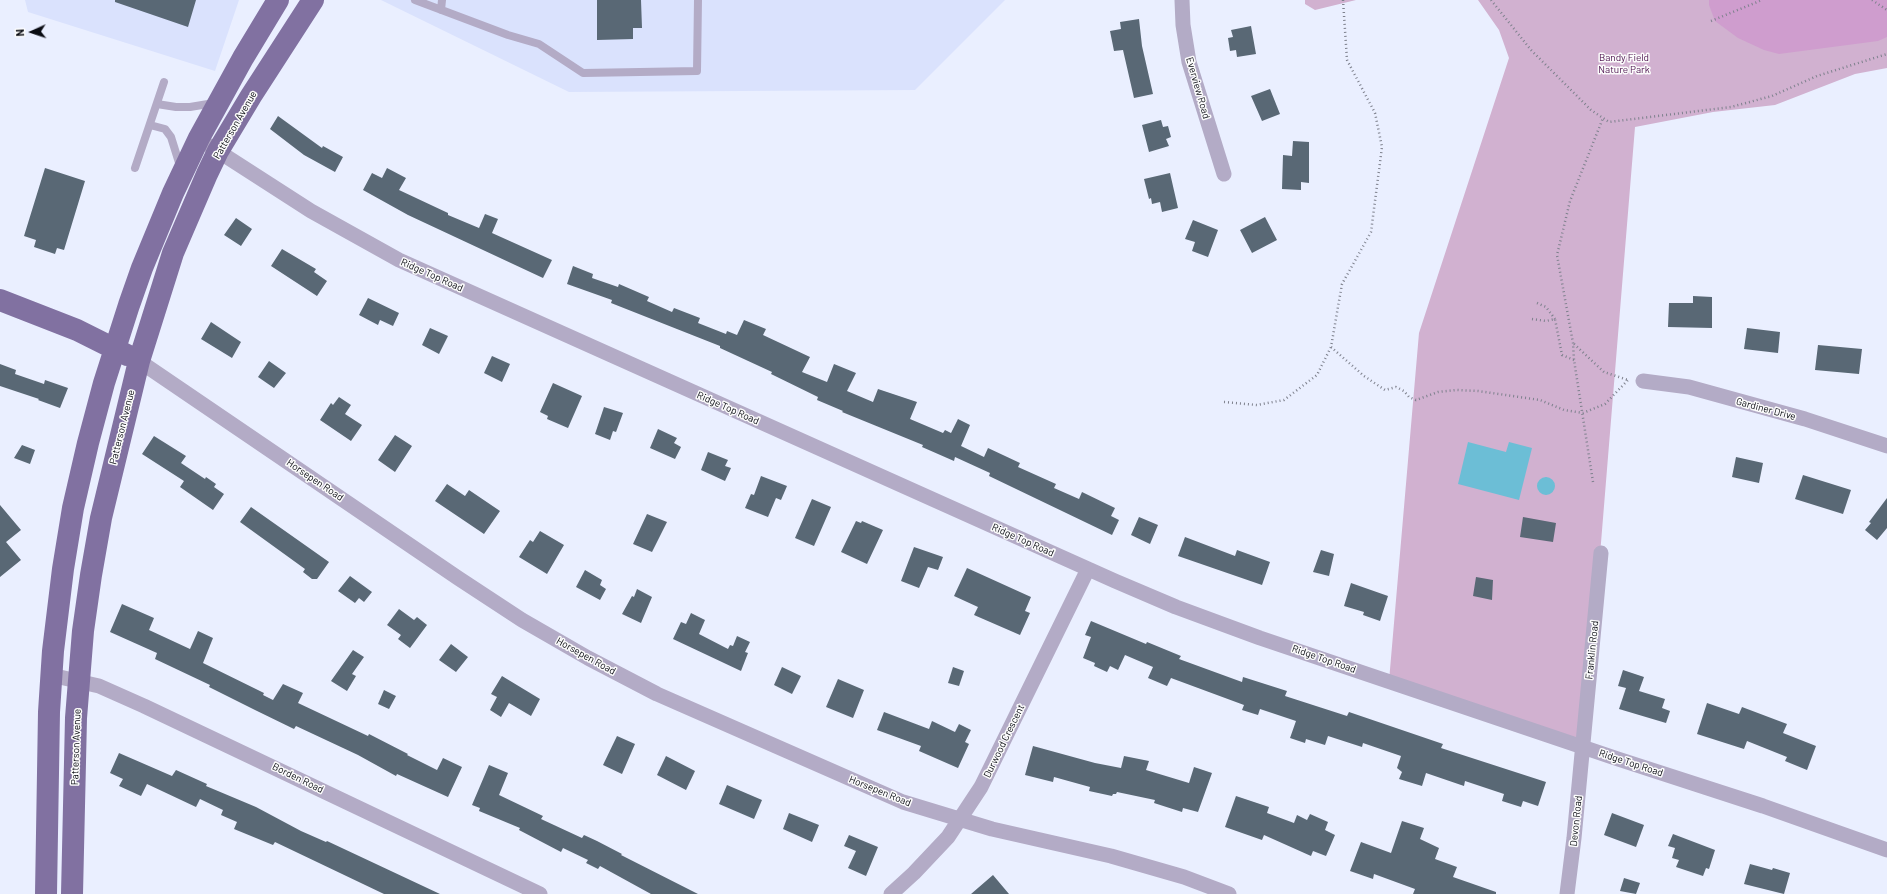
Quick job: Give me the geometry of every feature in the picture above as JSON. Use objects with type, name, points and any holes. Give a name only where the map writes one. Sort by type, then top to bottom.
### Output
[{"type":"main road","points":[[46,894],[51,675],[60,591],[73,508],[88,443],[114,348],[142,268],[182,174],[199,138],[250,46],[278,0]]},
{"type":"main road","name":"Patterson Avenue","points":[[72,894],[75,741],[83,631],[95,546],[116,451],[139,361],[173,253],[196,197],[218,151],[251,96],[313,0]]},
{"type":"main road","name":"Horsepen Road","points":[[0,300],[77,330],[139,361]]},
{"type":"street","name":"Everview Road","points":[[1182,0],[1189,62],[1224,174]]},
{"type":"street","name":"Ridge Top Road","points":[[199,138],[311,211],[400,260],[1088,569],[1176,607],[1260,638],[1763,806],[1818,827],[1887,850]]},
{"type":"street","name":"Horsepen Road","points":[[139,361],[522,620],[588,658],[664,697],[902,802],[992,829],[1111,856],[1184,877],[1229,894]]},
{"type":"street","name":"Gardiner Drive","points":[[1643,381],[1672,384],[1696,389],[1805,419],[1887,446]]},
{"type":"street","name":"Franklin Road","points":[[1583,747],[1601,553]]},
{"type":"street","name":"Durwood Crescent","points":[[891,894],[914,873],[948,837],[982,787],[1088,569]]},
{"type":"street","name":"Borden Road","points":[[51,675],[98,686],[144,706],[540,894]]},
{"type":"street","name":"Devon Road","points":[[1567,894],[1583,747]]},
{"type":"lane","points":[[415,0],[508,35],[539,44],[583,73],[697,71],[698,0]]},
{"type":"lane","points":[[441,10],[442,0]]},
{"type":"lane","points":[[135,168],[164,82]]},
{"type":"lane","points":[[157,104],[190,107],[219,102]]},
{"type":"lane","points":[[150,125],[165,129],[171,137],[182,174]]},
{"type":"path","points":[[1224,402],[1257,405],[1284,400],[1317,375],[1331,348],[1342,284],[1371,232],[1382,147],[1375,114],[1347,60],[1343,0]]},
{"type":"path","points":[[1711,21],[1762,0]]},
{"type":"path","points":[[1872,0],[1887,10]]},
{"type":"path","points":[[1492,1],[1531,50],[1591,110],[1609,122],[1731,107],[1772,96],[1817,76],[1887,54]]},
{"type":"path","points":[[1593,482],[1574,360],[1573,343],[1557,254],[1570,201],[1603,118]]},
{"type":"path","points":[[1537,303],[1546,307],[1555,318],[1562,355],[1574,360]]},
{"type":"path","points":[[1532,319],[1546,321],[1555,318]]},
{"type":"path","points":[[1573,343],[1604,372],[1628,380],[1643,381]]},
{"type":"path","points":[[1331,348],[1364,376],[1385,390],[1396,387],[1404,391],[1409,397],[1416,400],[1438,392],[1456,390],[1478,391],[1540,400],[1564,410],[1583,413],[1605,404],[1628,380]]},
{"type":"shaded area","points":[[25,0],[239,0],[215,71],[28,12]]},
{"type":"shaded area","points":[[381,0],[1005,0],[915,90],[569,92]]},
{"type":"shaded area","points":[[1709,0],[1887,0],[1887,37],[1878,41],[1779,54],[1764,50],[1738,38],[1715,21],[1709,5]]},
{"type":"green space","points":[[1305,0],[1356,0],[1315,10],[1305,4]]},
{"type":"green space","name":"Bandy Field Nature Park","points":[[1478,0],[1887,0],[1887,68],[1855,74],[1775,105],[1713,112],[1635,127],[1583,747],[1389,681],[1419,333],[1509,58],[1499,30]]},
{"type":"water","points":[[1468,442],[1506,452],[1509,442],[1532,448],[1519,500],[1458,484]]},
{"type":"water","points":[[1546,477],[1552,480],[1555,486],[1552,492],[1546,495],[1540,492],[1537,486],[1540,480]]},
{"type":"building","points":[[115,0],[196,0],[188,27],[115,2]]},
{"type":"building","points":[[597,0],[641,0],[642,28],[633,28],[633,39],[597,40]]},
{"type":"building","points":[[1139,19],[1142,46],[1153,94],[1134,98],[1123,50],[1114,51],[1110,31],[1121,29],[1120,22]]},
{"type":"building","points":[[1251,26],[1256,54],[1237,57],[1236,50],[1230,51],[1228,38],[1233,37],[1231,30]]},
{"type":"building","points":[[1270,89],[1280,114],[1262,121],[1251,96]]},
{"type":"building","points":[[278,116],[322,148],[323,146],[343,157],[335,172],[304,155],[270,129]]},
{"type":"building","points":[[1161,120],[1163,127],[1168,126],[1171,137],[1166,139],[1169,146],[1149,152],[1142,125]]},
{"type":"building","points":[[1293,141],[1309,142],[1309,183],[1301,182],[1301,190],[1282,189],[1283,155],[1292,156]]},
{"type":"building","points":[[45,168],[85,181],[64,250],[57,248],[55,254],[34,247],[36,240],[24,236]]},
{"type":"building","points":[[387,168],[406,178],[399,190],[448,213],[448,215],[479,228],[485,214],[498,219],[492,233],[552,260],[543,278],[408,215],[363,190],[372,173],[382,178]]},
{"type":"building","points":[[1170,173],[1178,208],[1162,212],[1160,202],[1152,204],[1151,198],[1149,199],[1144,179]]},
{"type":"building","points":[[1265,217],[1277,240],[1252,253],[1240,230]]},
{"type":"building","points":[[236,218],[252,229],[241,246],[224,235]]},
{"type":"building","points":[[1193,220],[1218,230],[1208,257],[1192,251],[1195,242],[1185,239]]},
{"type":"building","points":[[282,249],[316,269],[314,272],[327,281],[317,296],[271,266]]},
{"type":"building","points":[[573,266],[593,274],[592,278],[618,287],[619,284],[649,297],[647,301],[672,312],[674,308],[700,318],[698,323],[726,334],[727,331],[737,335],[744,320],[766,329],[763,335],[810,357],[802,372],[827,382],[834,364],[856,373],[847,391],[873,402],[878,389],[917,402],[910,419],[943,433],[945,430],[951,433],[958,419],[970,425],[961,446],[984,457],[988,448],[1020,463],[1018,467],[1056,484],[1054,488],[1079,499],[1082,492],[1115,508],[1111,516],[1119,520],[1112,535],[989,476],[990,473],[955,457],[954,461],[922,447],[923,445],[842,412],[843,411],[817,400],[818,397],[771,374],[772,372],[720,348],[720,346],[611,303],[612,300],[567,284]]},
{"type":"building","points":[[1693,296],[1712,297],[1712,328],[1668,327],[1669,303],[1693,303]]},
{"type":"building","points":[[368,298],[399,313],[393,326],[380,320],[378,325],[359,315]]},
{"type":"building","points":[[211,322],[241,342],[232,358],[201,339]]},
{"type":"building","points":[[430,328],[448,336],[439,354],[422,345]]},
{"type":"building","points":[[1747,328],[1780,332],[1778,353],[1744,349]]},
{"type":"building","points":[[1818,345],[1862,349],[1859,374],[1815,370]]},
{"type":"building","points":[[492,356],[510,364],[502,382],[484,373]]},
{"type":"building","points":[[269,361],[286,373],[274,388],[258,377]]},
{"type":"building","points":[[0,364],[16,370],[15,374],[44,384],[45,380],[68,388],[60,408],[38,400],[39,399],[0,386]]},
{"type":"building","points":[[553,383],[582,396],[568,428],[547,419],[548,416],[540,412]]},
{"type":"building","points":[[339,397],[351,405],[345,414],[362,425],[351,441],[320,420],[331,403],[333,405]]},
{"type":"building","points":[[604,407],[623,413],[616,432],[613,431],[610,440],[595,434]]},
{"type":"building","points":[[658,429],[677,438],[674,443],[681,447],[675,459],[650,448]]},
{"type":"building","points":[[395,435],[412,446],[395,472],[378,460]]},
{"type":"building","points":[[154,436],[186,456],[181,463],[205,479],[206,477],[216,484],[214,487],[224,494],[213,510],[180,487],[184,481],[142,454]]},
{"type":"building","points":[[22,445],[35,450],[30,464],[14,458]]},
{"type":"building","points":[[708,452],[728,460],[725,466],[731,468],[725,481],[701,470]]},
{"type":"building","points":[[1736,457],[1763,463],[1759,483],[1732,477]]},
{"type":"building","points":[[1803,475],[1851,490],[1843,514],[1795,499]]},
{"type":"building","points":[[761,476],[787,486],[781,500],[776,498],[768,517],[745,508],[751,494],[754,495]]},
{"type":"building","points":[[447,484],[465,496],[469,490],[500,511],[484,534],[435,501]]},
{"type":"building","points":[[1887,498],[1887,528],[1877,540],[1865,530],[1871,523],[1869,522]]},
{"type":"building","points":[[812,499],[831,507],[814,546],[795,538]]},
{"type":"building","points":[[0,505],[21,530],[6,542],[21,560],[0,577]]},
{"type":"building","points":[[251,507],[329,562],[317,579],[312,579],[303,572],[305,569],[240,522]]},
{"type":"building","points":[[647,514],[667,522],[652,552],[633,544]]},
{"type":"building","points":[[1139,517],[1158,525],[1150,544],[1131,535]]},
{"type":"building","points":[[1523,517],[1556,523],[1553,542],[1520,537]]},
{"type":"building","points":[[856,521],[861,523],[862,521],[883,530],[867,564],[841,552]]},
{"type":"building","points":[[540,531],[564,545],[547,574],[519,557],[530,540],[533,542]]},
{"type":"building","points":[[1185,537],[1235,556],[1237,550],[1270,562],[1262,585],[1178,556]]},
{"type":"building","points":[[914,547],[943,557],[938,570],[928,567],[919,588],[901,581]]},
{"type":"building","points":[[1321,550],[1334,554],[1329,576],[1313,572]]},
{"type":"building","points":[[967,568],[1031,597],[1025,611],[1030,613],[1020,635],[974,615],[978,607],[954,596]]},
{"type":"building","points":[[585,570],[602,580],[600,585],[606,589],[600,600],[576,587]]},
{"type":"building","points":[[350,576],[372,592],[364,602],[359,598],[355,603],[338,591]]},
{"type":"building","points":[[1476,577],[1493,580],[1492,600],[1473,596]]},
{"type":"building","points":[[1351,583],[1388,596],[1380,621],[1363,615],[1364,612],[1344,606]]},
{"type":"building","points":[[637,589],[652,597],[641,623],[622,614],[632,596],[634,597]]},
{"type":"building","points":[[122,604],[154,618],[149,630],[190,649],[198,631],[213,638],[203,663],[264,693],[263,695],[273,700],[283,684],[303,693],[298,703],[368,736],[369,734],[437,770],[443,758],[462,767],[448,797],[397,774],[396,776],[358,755],[296,726],[294,729],[209,687],[210,685],[155,659],[157,653],[110,632]]},
{"type":"building","points":[[399,609],[414,620],[417,617],[427,625],[410,648],[398,639],[401,635],[387,625]]},
{"type":"building","points":[[691,613],[705,620],[699,634],[728,649],[730,645],[733,646],[737,636],[750,642],[745,652],[748,653],[741,671],[673,639],[681,622],[686,624]]},
{"type":"building","points":[[1091,621],[1146,644],[1147,642],[1181,656],[1179,659],[1242,682],[1243,677],[1287,691],[1285,696],[1347,716],[1349,712],[1443,744],[1441,748],[1546,782],[1538,806],[1523,801],[1521,807],[1502,801],[1504,794],[1465,781],[1464,786],[1426,773],[1422,786],[1399,779],[1402,772],[1397,768],[1401,756],[1363,743],[1362,747],[1328,736],[1325,745],[1306,739],[1305,743],[1290,738],[1296,721],[1260,709],[1258,715],[1242,710],[1244,705],[1171,678],[1167,686],[1148,678],[1153,667],[1125,655],[1118,670],[1110,666],[1107,672],[1094,666],[1095,663],[1083,658],[1091,637],[1085,635]]},
{"type":"building","points":[[451,644],[468,657],[456,672],[439,660]]},
{"type":"building","points":[[353,650],[364,657],[352,674],[356,676],[347,691],[331,681]]},
{"type":"building","points":[[782,667],[801,676],[792,694],[774,685]]},
{"type":"building","points":[[953,667],[964,671],[959,686],[948,683]]},
{"type":"building","points":[[1623,670],[1644,677],[1639,691],[1665,699],[1662,708],[1670,711],[1666,723],[1619,709],[1626,688],[1618,686]]},
{"type":"building","points":[[502,676],[540,699],[531,716],[509,703],[501,717],[490,710],[497,697],[491,694]]},
{"type":"building","points":[[838,679],[864,690],[853,718],[826,707]]},
{"type":"building","points":[[384,690],[396,696],[389,709],[378,704]]},
{"type":"building","points":[[1707,703],[1739,714],[1742,707],[1787,724],[1783,733],[1816,746],[1807,770],[1785,761],[1787,757],[1747,741],[1744,749],[1697,734]]},
{"type":"building","points":[[884,712],[929,729],[932,721],[955,732],[959,724],[971,730],[965,742],[969,744],[958,768],[919,751],[921,746],[877,730]]},
{"type":"building","points":[[617,736],[635,744],[622,774],[603,765]]},
{"type":"building","points":[[1033,746],[1095,763],[1121,768],[1124,756],[1149,761],[1146,770],[1189,783],[1194,767],[1212,773],[1198,812],[1183,808],[1182,812],[1154,803],[1155,800],[1117,792],[1112,796],[1089,791],[1090,787],[1054,777],[1053,782],[1025,775]]},
{"type":"building","points":[[119,753],[172,776],[176,770],[207,784],[206,786],[256,807],[301,831],[326,842],[327,841],[440,894],[384,894],[275,842],[273,845],[234,829],[237,822],[221,815],[223,810],[200,799],[196,807],[147,784],[141,796],[119,786],[123,779],[110,773]]},
{"type":"building","points":[[666,756],[695,771],[686,790],[657,775]]},
{"type":"building","points":[[489,765],[508,773],[499,795],[543,816],[541,819],[582,838],[584,835],[597,841],[622,854],[621,855],[698,894],[651,894],[600,866],[598,869],[586,863],[588,860],[563,848],[561,852],[519,830],[520,828],[479,811],[480,808],[472,805]]},
{"type":"building","points":[[727,785],[762,800],[754,819],[719,804]]},
{"type":"building","points":[[1236,796],[1269,807],[1267,813],[1294,823],[1297,815],[1307,820],[1310,814],[1328,822],[1325,830],[1335,835],[1326,856],[1313,851],[1311,856],[1264,835],[1262,840],[1225,827]]},
{"type":"building","points":[[789,813],[819,825],[812,842],[783,829]]},
{"type":"building","points":[[1612,813],[1644,825],[1636,847],[1604,835]]},
{"type":"building","points":[[1402,821],[1424,828],[1420,839],[1439,848],[1435,859],[1457,867],[1453,877],[1496,892],[1496,894],[1413,894],[1415,889],[1374,874],[1373,879],[1350,871],[1361,842],[1391,853]]},
{"type":"building","points":[[1673,834],[1715,850],[1709,869],[1706,868],[1703,876],[1676,867],[1679,860],[1672,858],[1675,848],[1668,846]]},
{"type":"building","points":[[849,835],[878,847],[866,876],[848,868],[856,851],[844,846]]},
{"type":"building","points":[[1750,864],[1790,873],[1784,894],[1744,884]]},
{"type":"building","points":[[993,875],[1009,894],[971,894]]},
{"type":"building","points":[[1624,878],[1640,883],[1636,894],[1620,891]]}]
